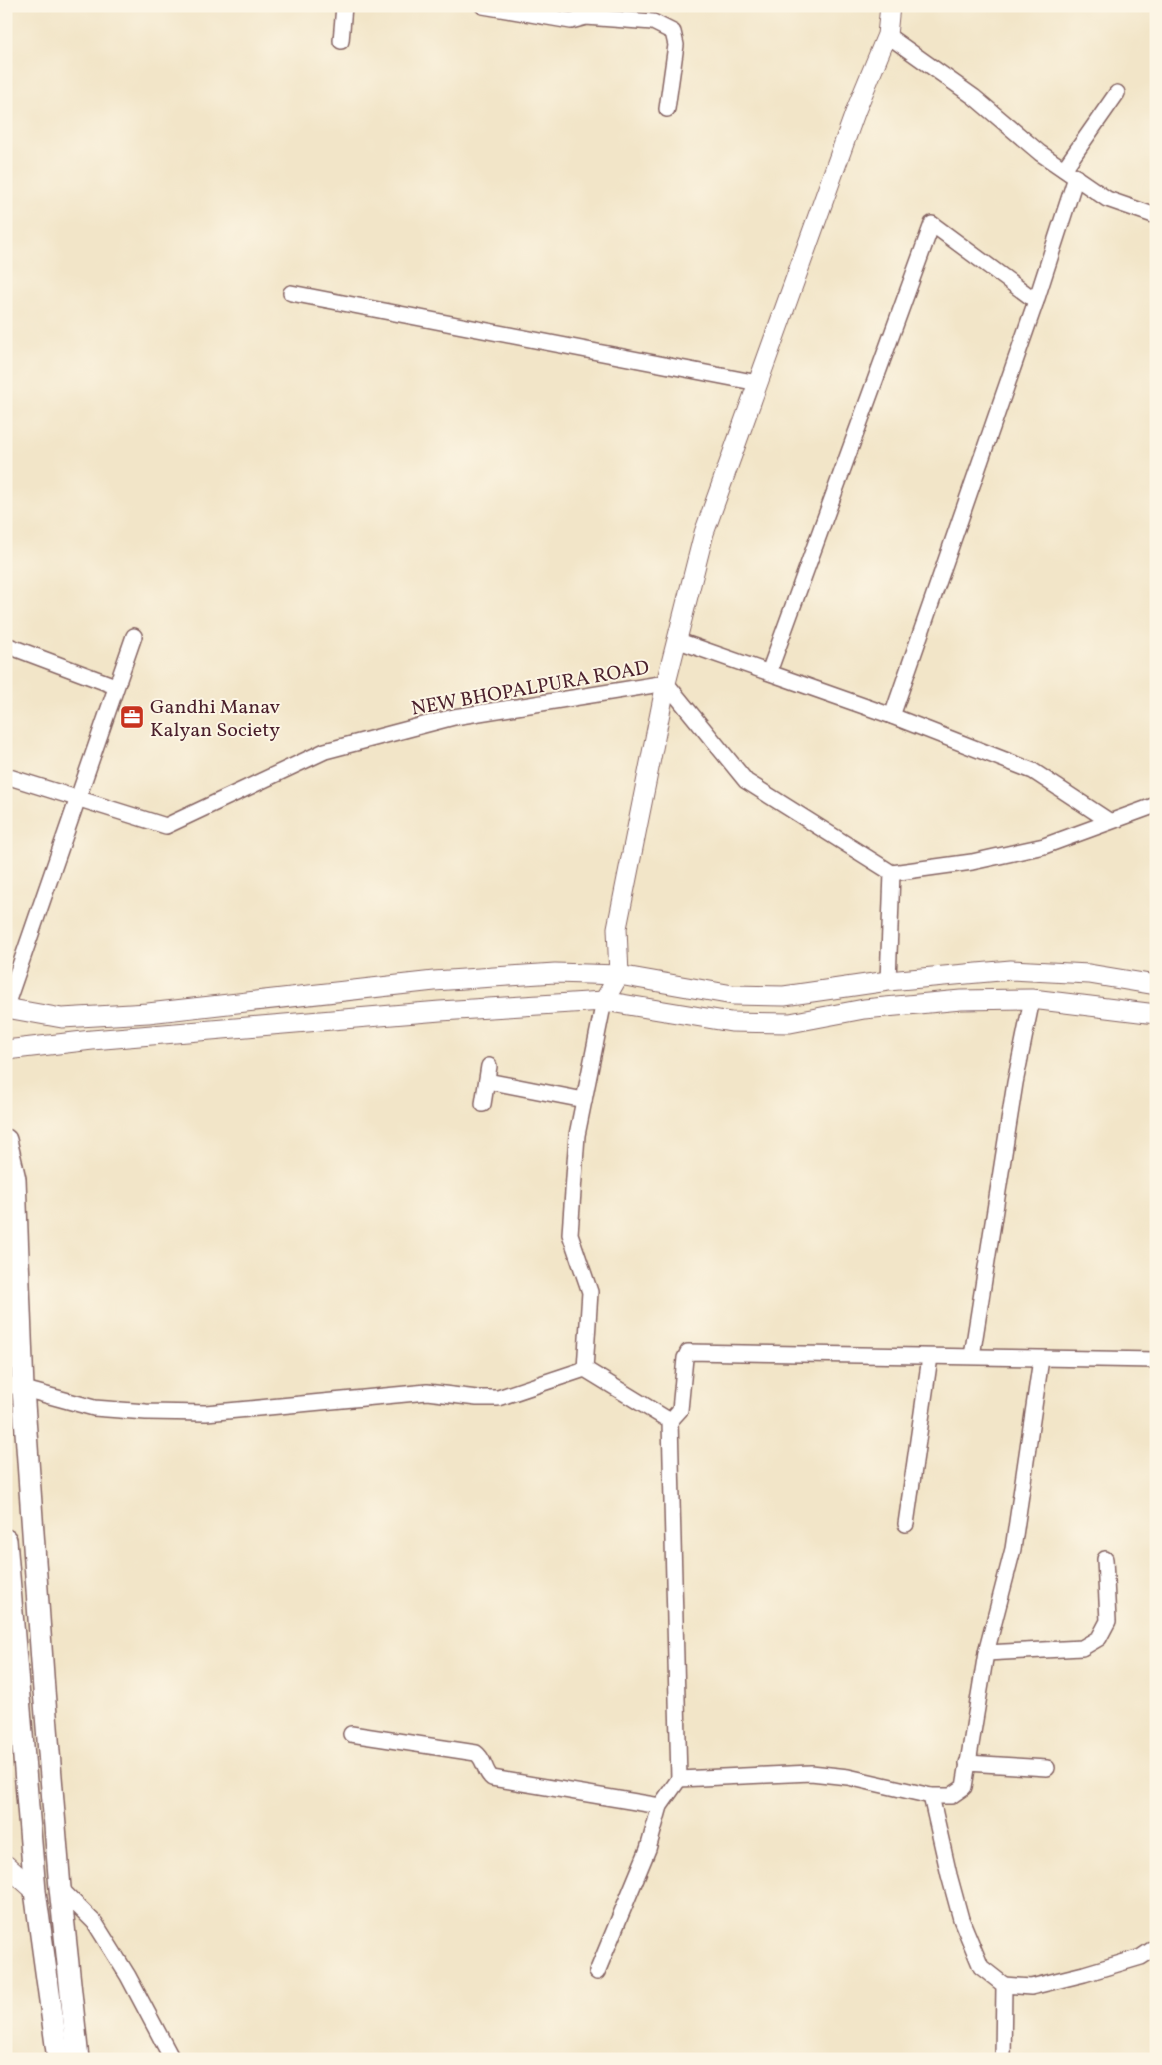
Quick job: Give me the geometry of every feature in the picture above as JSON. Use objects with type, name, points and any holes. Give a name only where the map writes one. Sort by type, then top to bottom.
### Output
[{"type":"main road","points":[[6,1140],[15,1178],[15,1386],[60,1888],[78,2059]]},
{"type":"main road","points":[[6,1540],[35,1891],[58,2059]]},
{"type":"street","points":[[341,41],[344,6]]},
{"type":"street","points":[[483,6],[571,21],[586,17],[653,22],[673,32],[676,45],[667,109]]},
{"type":"street","points":[[585,1369],[590,1292],[570,1234],[577,1135],[604,1001],[619,975],[617,928],[666,683],[704,533],[856,110],[887,35],[890,6]]},
{"type":"street","points":[[887,35],[974,97],[1040,153],[1107,199],[1156,216]]},
{"type":"street","points":[[892,716],[1036,300],[1070,173],[1117,93]]},
{"type":"street","points":[[769,672],[932,224],[1036,300]]},
{"type":"street","points":[[291,293],[758,383]]},
{"type":"street","points":[[134,636],[115,686],[78,800],[6,1007],[62,1018],[148,1013],[434,981],[555,973],[619,975],[733,995],[784,996],[888,981],[1010,970],[1090,974],[1156,985]]},
{"type":"street","points":[[676,640],[892,716],[1033,771],[1109,821]]},
{"type":"street","points":[[6,645],[115,686]]},
{"type":"street","name":"NEW BHOPALPURA ROAD","points":[[6,776],[166,826],[325,751],[454,717],[666,683],[746,782],[892,873]]},
{"type":"street","points":[[888,981],[892,873],[972,862],[1044,846],[1109,821],[1156,806]]},
{"type":"street","points":[[972,1356],[1014,1093],[1032,999]]},
{"type":"street","points":[[6,1050],[92,1040],[440,1011],[604,1001],[731,1022],[790,1024],[864,1009],[961,1000],[1032,999],[1156,1014]]},
{"type":"street","points":[[483,1104],[488,1073],[584,1100]]},
{"type":"street","points":[[597,1972],[648,1849],[660,1806],[679,1779],[670,1420],[680,1410],[685,1358],[688,1352],[1156,1360]]},
{"type":"street","points":[[906,1524],[930,1357]]},
{"type":"street","points":[[679,1779],[812,1773],[848,1777],[931,1796],[951,1796],[964,1787],[986,1653],[1013,1549],[1041,1359]]},
{"type":"street","points":[[15,1386],[94,1408],[206,1414],[427,1392],[477,1398],[498,1398],[585,1369],[670,1420]]},
{"type":"street","points":[[986,1653],[1082,1648],[1098,1638],[1108,1621],[1105,1559]]},
{"type":"street","points":[[351,1734],[476,1753],[481,1757],[489,1776],[492,1778],[660,1806]]},
{"type":"street","points":[[968,1763],[1048,1768]]},
{"type":"street","points":[[931,1796],[948,1876],[961,1919],[981,1967],[1004,1985],[1031,1987],[1084,1974],[1141,1956],[1156,1947]]},
{"type":"street","points":[[6,1865],[35,1891]]},
{"type":"street","points":[[60,1888],[95,1923],[128,1976],[172,2059]]},
{"type":"street","points":[[1002,2059],[1004,1985]]},
{"type":"place","name":"Gandhi Manav Kalyan Society","points":[[132,717]]}]
